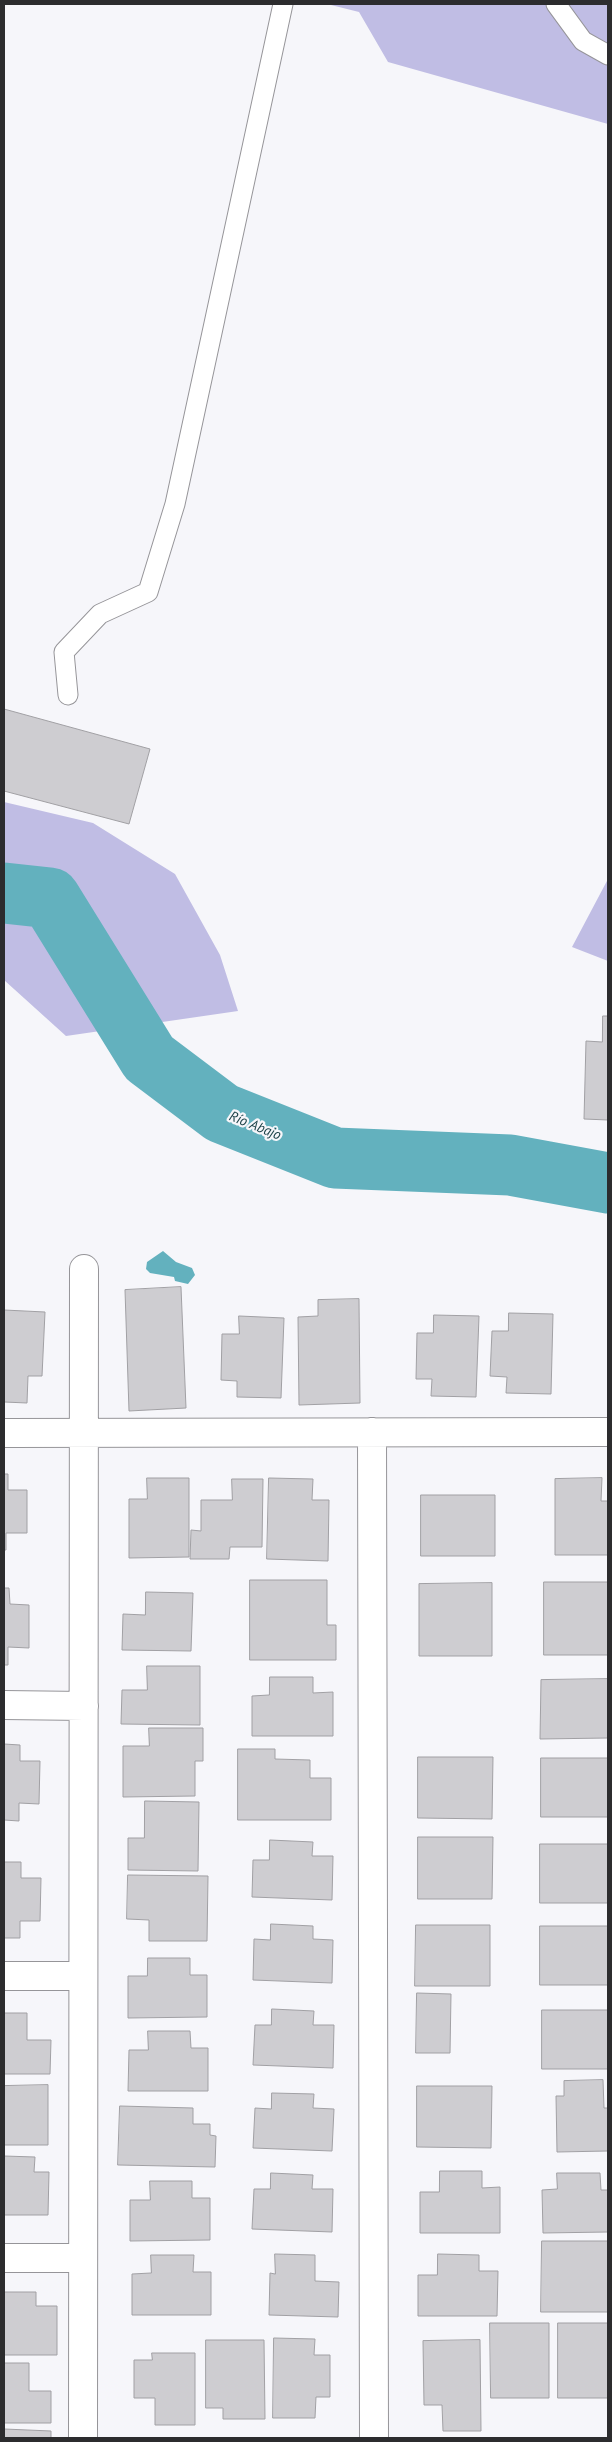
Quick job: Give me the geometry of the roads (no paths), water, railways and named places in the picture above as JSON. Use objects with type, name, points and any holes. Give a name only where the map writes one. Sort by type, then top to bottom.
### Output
[{"type":"street","points":[[83,2438],[84,1269]]},
{"type":"street","points":[[372,1432],[374,2438]]},
{"type":"street","points":[[4,1433],[608,1432]]},
{"type":"street","points":[[4,1705],[84,1706]]},
{"type":"street","points":[[4,1976],[83,1976]]},
{"type":"street","points":[[4,2258],[83,2258]]},
{"type":"lane","points":[[68,695],[64,652],[100,614],[148,592],[175,504],[283,4]]},
{"type":"lane","points":[[556,4],[583,41],[608,55]]},
{"type":"waterway","name":"Río Abajo","points":[[4,893],[50,898],[149,1058],[222,1113],[335,1158],[510,1165],[608,1183]]}]
